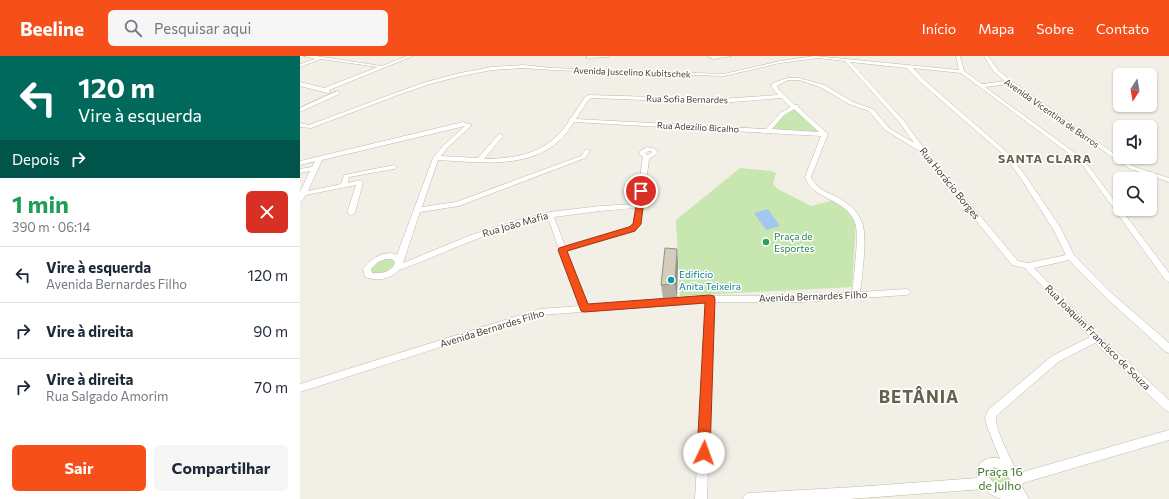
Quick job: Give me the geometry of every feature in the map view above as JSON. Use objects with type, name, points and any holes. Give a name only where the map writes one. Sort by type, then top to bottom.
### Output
[{"type":"street","points":[[306,56],[382,66]]},
{"type":"street","points":[[324,90],[382,66],[411,56]]},
{"type":"street","points":[[589,57],[607,56]]},
{"type":"street","points":[[712,57],[730,56]]},
{"type":"street","points":[[776,56],[780,62]]},
{"type":"street","points":[[958,56],[962,72],[1073,154],[1084,166],[1169,279]]},
{"type":"street","name":"Avenida Vicentina de Barros","points":[[986,56],[996,71],[1009,82],[1124,163],[1133,168],[1169,180]]},
{"type":"street","name":"Avenida Juscelino Kubitschek","points":[[300,125],[309,127],[409,90],[451,77],[491,69],[521,66],[537,66],[560,69],[724,75],[808,57],[962,72]]},
{"type":"street","points":[[300,66],[321,58]]},
{"type":"street","name":"Rua Horácio Borges","points":[[846,60],[902,122],[923,151],[1011,259],[1019,265],[1028,266]]},
{"type":"street","points":[[908,66],[915,76],[978,129],[1009,158],[1023,176],[1057,229],[1071,257],[1106,293],[1169,349]]},
{"type":"street","points":[[856,295],[862,225],[851,209],[842,202],[814,188],[809,182],[808,177],[825,134],[774,86],[775,84],[787,79],[808,81],[822,86],[851,103],[871,110],[883,126],[923,151]]},
{"type":"street","points":[[980,86],[1009,82]]},
{"type":"street","points":[[300,110],[337,93],[301,86]]},
{"type":"street","name":"Rua Sofia Bernardes","points":[[571,120],[587,98],[591,96],[720,101],[783,96]]},
{"type":"street","points":[[767,131],[782,114],[796,106]]},
{"type":"street","points":[[436,158],[506,161],[531,155],[548,147],[558,140],[571,120]]},
{"type":"street","name":"Rua Adezílio Bicalho","points":[[571,120],[825,134]]},
{"type":"street","points":[[883,126],[896,127],[902,122]]},
{"type":"street","points":[[300,163],[463,124],[469,125],[445,147],[436,158],[418,210],[457,204],[583,157],[587,151]]},
{"type":"street","points":[[897,135],[910,132]]},
{"type":"street","points":[[480,160],[500,136]]},
{"type":"street","points":[[562,250],[632,229],[637,224],[646,156]]},
{"type":"street","points":[[301,197],[319,159]]},
{"type":"street","points":[[344,184],[346,176],[394,167]]},
{"type":"street","points":[[300,171],[315,168]]},
{"type":"street","points":[[301,197],[344,184],[360,182],[351,213]]},
{"type":"street","name":"Rua João Mafia","points":[[418,210],[398,264],[485,232],[550,214],[602,208],[639,206]]},
{"type":"street","points":[[550,214],[584,308]]},
{"type":"street","points":[[1028,266],[1071,257]]},
{"type":"street","name":"Rua Joaquim Francisco de Souza","points":[[1028,266],[1096,338],[1169,407]]},
{"type":"street","name":"Avenida Bernardes Filho","points":[[300,388],[540,312],[710,299],[802,299],[906,292]]},
{"type":"street","points":[[702,499],[710,299]]},
{"type":"street","points":[[1023,499],[992,426],[990,418],[992,413],[1055,359],[1096,338]]},
{"type":"street","points":[[1010,469],[999,463],[989,463],[983,468],[982,473],[986,483],[995,492],[1011,495],[1016,484],[1169,435]]},
{"type":"street","points":[[749,499],[857,496],[986,483]]},
{"type":"green space","points":[[794,109],[819,132],[771,130],[784,115]]},
{"type":"green space","name":"Praça de Esportes","points":[[740,168],[771,171],[776,173],[773,184],[778,189],[811,206],[834,200],[841,203],[856,223],[852,287],[680,296],[676,220]]},
{"type":"green space","points":[[383,259],[394,260],[395,264],[384,272],[371,273],[370,268]]},
{"type":"green space","name":"Praça 16 de Julho","points":[[995,465],[1014,477],[1011,491],[991,486],[986,471]]},
{"type":"water","points":[[768,209],[780,226],[766,230],[754,213]]},
{"type":"building","points":[[665,248],[677,249],[675,284],[661,285]]},
{"type":"place","name":"Praça de Esportes","points":[[766,242]]},
{"type":"place","name":"Edificio Anita Teixeira","points":[[671,280]]},
{"type":"district","name":"SANTA CLARA","points":[[1045,158]]},
{"type":"district","name":"BETÂNIA","points":[[919,396]]},
{"type":"route","points":[[641,191],[637,224],[632,229],[562,250],[584,308],[710,299],[704,453]]}]
